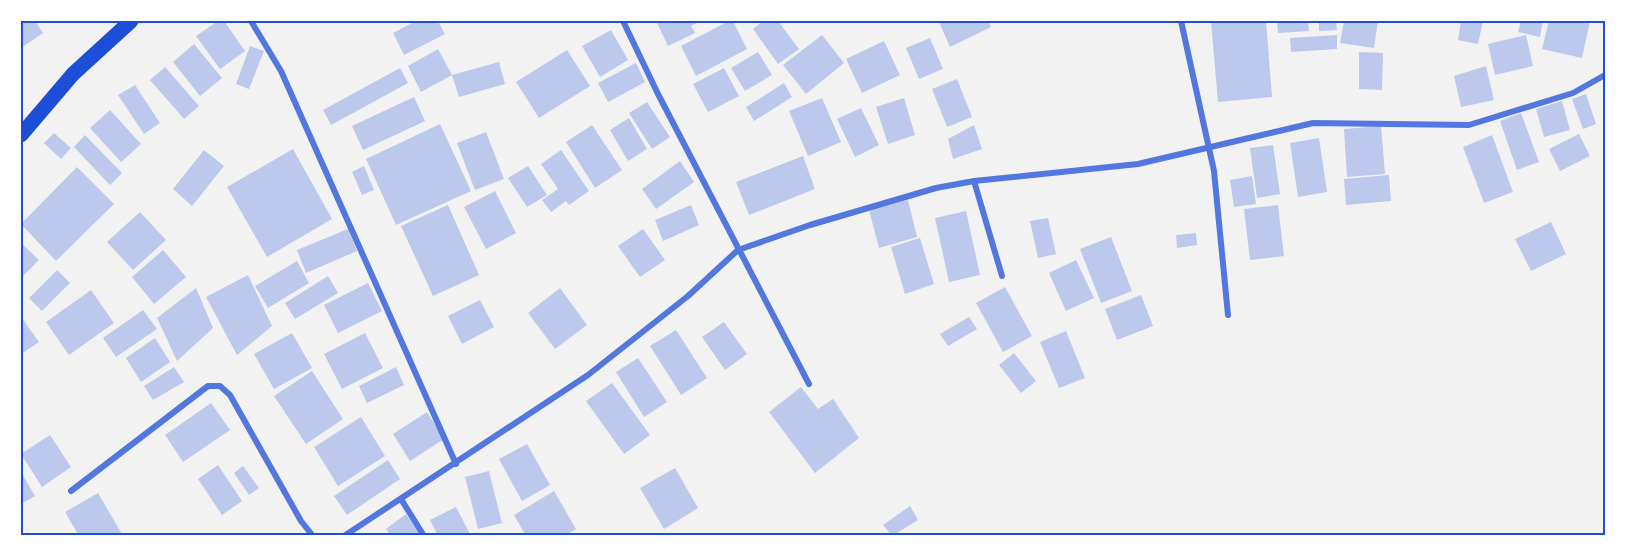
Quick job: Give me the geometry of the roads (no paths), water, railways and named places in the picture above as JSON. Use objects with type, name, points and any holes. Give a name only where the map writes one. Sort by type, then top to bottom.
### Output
[{"type":"main road","points":[[21,135],[73,74],[131,21]]},
{"type":"street","points":[[251,21],[281,71],[456,464]]},
{"type":"street","points":[[623,21],[738,250],[809,384]]},
{"type":"street","points":[[1181,21],[1214,171],[1228,315]]},
{"type":"street","points":[[344,536],[588,375],[688,296],[738,250],[833,218],[936,188],[975,181],[1138,164],[1313,123],[1469,125],[1573,93],[1605,75]]},
{"type":"street","points":[[975,181],[1002,276]]},
{"type":"street","points":[[71,491],[208,386],[220,386],[230,395],[301,521],[312,536]]},
{"type":"street","points":[[401,500],[424,536]]}]
